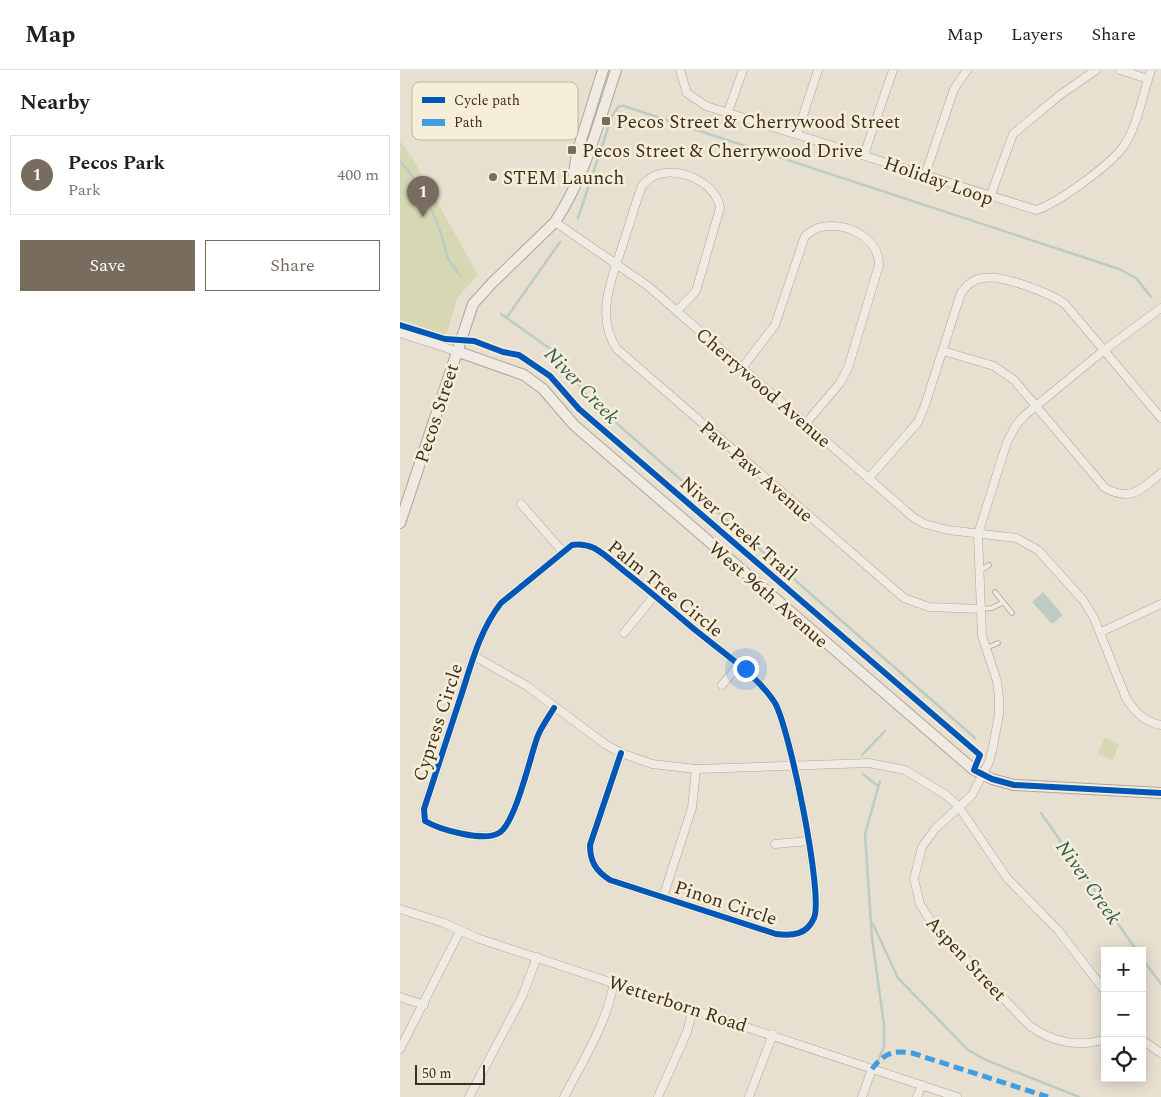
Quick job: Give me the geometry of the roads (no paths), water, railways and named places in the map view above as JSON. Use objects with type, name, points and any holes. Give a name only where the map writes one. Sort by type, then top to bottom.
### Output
[{"type":"street","name":"Pecos Street","points":[[571,191],[577,153],[603,70]]},
{"type":"street","name":"Pecos Street","points":[[400,523],[470,310],[477,298],[556,222],[588,156],[616,70]]},
{"type":"street","name":"Holiday Loop","points":[[680,70],[685,90],[690,97],[700,103],[990,197],[1036,210],[1055,201],[1088,177],[1124,146],[1130,135],[1151,70]]},
{"type":"street","points":[[728,112],[743,70]]},
{"type":"street","points":[[797,134],[818,70]]},
{"type":"street","points":[[864,155],[893,70]]},
{"type":"street","points":[[925,175],[954,89],[967,70]]},
{"type":"street","points":[[990,197],[1013,134],[1060,95],[1096,70]]},
{"type":"street","points":[[1120,70],[1148,79]]},
{"type":"street","name":"Paw Paw Avenue","points":[[677,311],[696,291],[720,215],[720,204],[714,191],[694,178],[668,172],[654,176],[645,182],[639,193],[610,281],[607,298],[609,332],[617,349],[904,598],[929,607],[981,609]]},
{"type":"street","name":"Cherrywood Avenue","points":[[556,222],[648,286],[906,512],[925,524],[978,534],[1016,538],[1038,550],[1083,600],[1101,632],[1130,703],[1140,716],[1161,725]]},
{"type":"street","points":[[742,368],[775,325],[805,236],[822,226],[832,226],[852,231],[867,238],[877,250],[879,265],[848,368],[840,383],[806,423]]},
{"type":"street","points":[[868,479],[918,422],[961,294],[967,285],[987,277],[1000,279],[1060,300],[1071,309],[1103,351],[1161,418]]},
{"type":"street","points":[[978,534],[1007,442],[1016,425],[1036,406],[1103,351],[1161,308]]},
{"type":"street","name":"West 96th Avenue","points":[[400,333],[512,370],[536,383],[574,424],[946,748],[983,775],[1014,785],[1161,793]]},
{"type":"street","points":[[943,350],[986,363],[1000,369],[1014,380],[1105,488],[1118,494],[1130,495],[1137,492],[1161,473]]},
{"type":"street","points":[[521,504],[563,552]]},
{"type":"street","name":"Aspen Street","points":[[978,534],[982,636],[997,681],[999,714],[989,762],[972,795],[931,834],[918,856],[914,879],[915,891],[926,915],[941,933],[1038,1032],[1071,1043],[1084,1044],[1101,1040]]},
{"type":"street","name":"Palm Tree Circle","points":[[474,656],[485,627],[501,604],[563,552],[578,544],[592,547],[655,596],[762,686],[776,705],[787,733],[794,766]]},
{"type":"street","points":[[624,633],[655,596]]},
{"type":"street","points":[[1101,632],[1161,604]]},
{"type":"street","points":[[474,656],[503,670],[581,728],[621,753],[661,766],[696,768],[856,763],[892,766],[921,779],[946,795],[959,807],[1007,878],[1058,930],[1101,987]]},
{"type":"street","name":"Cypress Circle","points":[[474,656],[424,809],[425,821],[485,838],[500,833],[510,819],[538,736],[554,708]]},
{"type":"street","points":[[722,685],[738,666]]},
{"type":"street","name":"Pinon Circle","points":[[621,753],[590,845],[591,861],[601,874],[610,880],[776,934],[799,934],[814,919],[816,908],[809,841],[794,766]]},
{"type":"street","points":[[663,897],[692,808],[696,768]]},
{"type":"street","points":[[775,844],[809,841]]},
{"type":"street","name":"Wetterborn Road","points":[[400,909],[537,957],[773,1034],[957,1097]]},
{"type":"street","points":[[400,1049],[460,931]]},
{"type":"street","points":[[468,1097],[522,997],[537,957]]},
{"type":"street","points":[[564,1097],[604,1018],[612,997],[614,982]]},
{"type":"street","points":[[400,997],[424,1005]]},
{"type":"street","points":[[658,1097],[687,1032],[693,1009]]},
{"type":"street","points":[[749,1097],[773,1034]]},
{"type":"street","points":[[1146,1043],[1161,1053]]},
{"type":"street","points":[[862,1097],[872,1069]]},
{"type":"street","points":[[917,1097],[922,1085]]},
{"type":"lane","points":[[980,571],[989,565]]},
{"type":"lane","points":[[995,592],[1012,613]]},
{"type":"lane","points":[[981,609],[992,608],[1002,603]]},
{"type":"lane","points":[[986,648],[998,643]]},
{"type":"waterway","points":[[578,218],[612,116],[619,106],[624,106],[1119,269],[1136,278],[1151,297]]},
{"type":"waterway","name":"Niver Creek","points":[[400,161],[413,177],[428,203],[449,259],[461,276]]},
{"type":"waterway","points":[[507,317],[560,242]]},
{"type":"waterway","name":"Niver Creek","points":[[501,314],[555,352],[590,400],[975,738]]},
{"type":"waterway","points":[[862,755],[885,731]]},
{"type":"waterway","points":[[863,774],[878,786]]},
{"type":"waterway","points":[[878,1061],[884,1046],[884,1025],[872,938],[865,834],[880,781]]},
{"type":"waterway","name":"Niver Creek","points":[[1041,813],[1134,947]]},
{"type":"waterway","points":[[873,924],[898,978],[968,1050],[986,1060],[1079,1097]]},
{"type":"waterway","name":"Niver Creek","points":[[1146,963],[1161,984]]},
{"type":"place","name":"Pecos Street & Cherrywood Street","points":[[606,121]]},
{"type":"place","name":"Pecos Street & Cherrywood Drive","points":[[572,150]]},
{"type":"place","name":"STEM Launch","points":[[493,177]]},
{"type":"place","name":"Pecos Park","points":[[423,217]]}]
